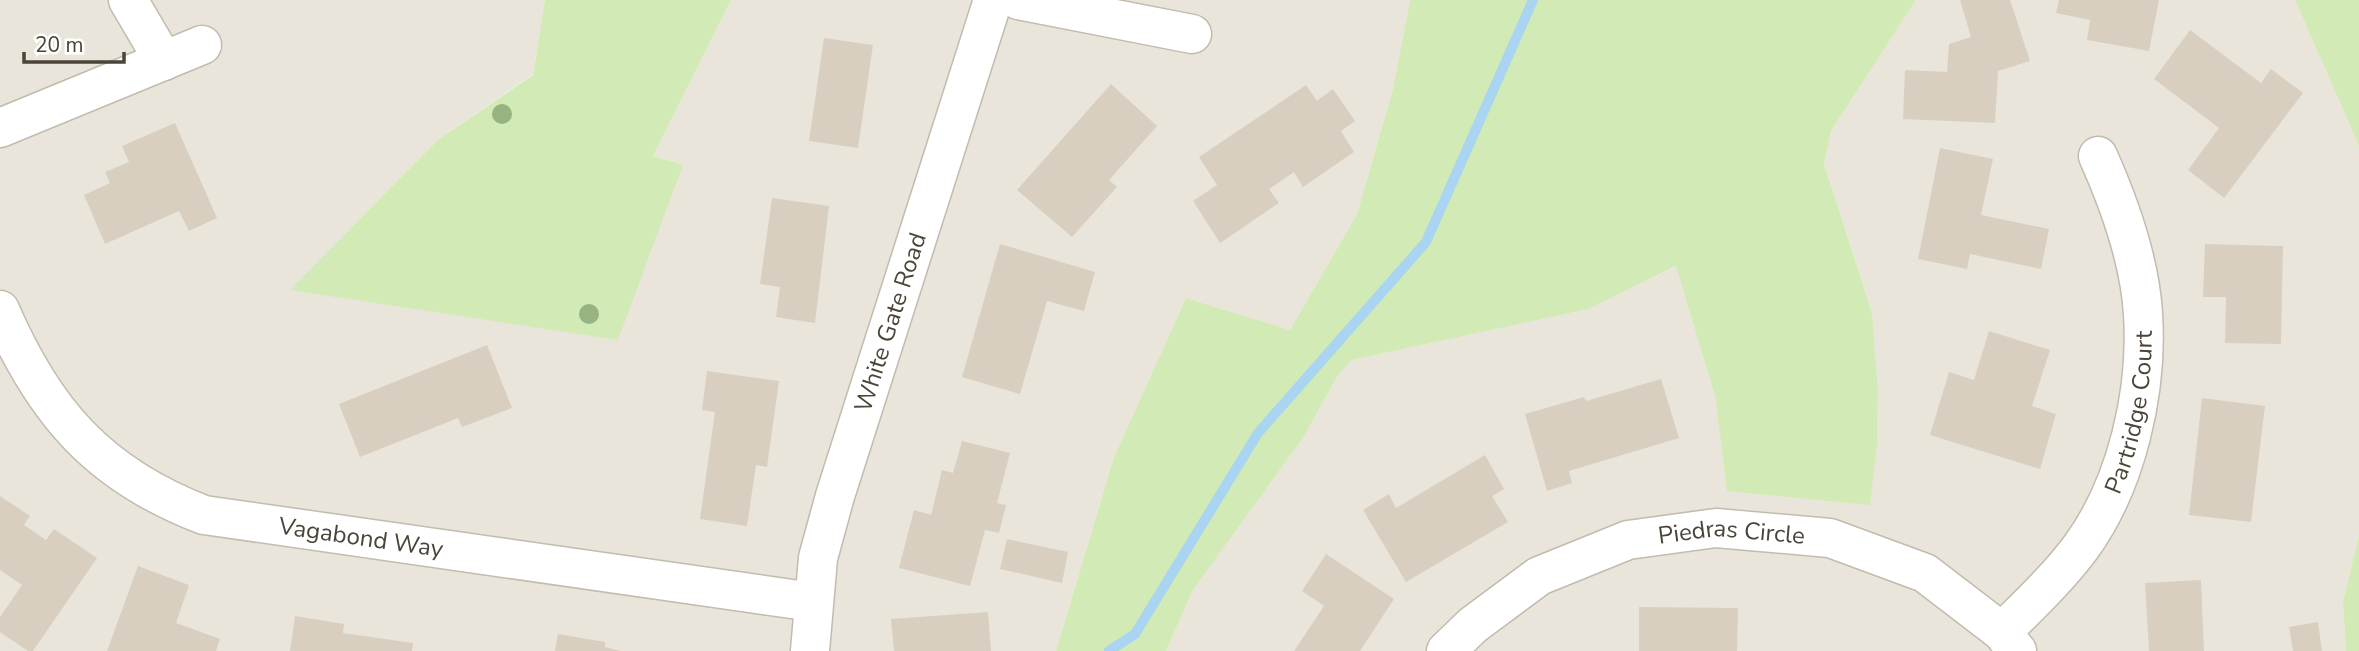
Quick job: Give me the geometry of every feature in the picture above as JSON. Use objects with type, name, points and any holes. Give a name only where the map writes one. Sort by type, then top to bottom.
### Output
[{"type":"street","points":[[128,0],[164,61]]},
{"type":"street","name":"White Gate Road","points":[[810,651],[818,558],[835,496],[993,0]]},
{"type":"street","points":[[1018,0],[1192,34]]},
{"type":"street","points":[[0,128],[202,45]]},
{"type":"street","name":"Partridge Court","points":[[2009,642],[2082,545],[2120,474],[2140,399],[2143,313],[2128,236],[2115,193],[2098,156]]},
{"type":"street","name":"Vagabond Way","points":[[0,310],[19,355],[43,395],[78,435],[126,478],[163,499],[204,514],[813,603]]},
{"type":"street","name":"Piedras Circle","points":[[1446,651],[1473,625],[1539,576],[1628,540],[1716,528],[1830,538],[1925,573],[2009,642]]},
{"type":"shaded area","points":[[0,0],[545,0],[533,74],[438,140],[392,187],[683,165],[653,156],[731,0],[1410,0],[1392,93],[1357,214],[1290,330],[1186,298],[1114,457],[1056,651],[0,651]]},
{"type":"shaded area","points":[[1916,0],[2295,0],[2359,146],[2359,535],[2343,602],[2346,651],[1166,651],[1193,590],[1303,438],[1338,375],[1352,360],[1589,309],[1677,266],[1715,396],[1727,490],[1762,492],[1877,444],[1878,390],[1872,313],[1824,164],[1831,131]]},
{"type":"green space","points":[[545,0],[731,0],[653,156],[683,165],[618,340],[290,290],[438,140],[533,75]]},
{"type":"green space","points":[[1410,0],[1916,0],[1831,131],[1824,164],[1872,313],[1878,390],[1877,444],[1870,505],[1727,491],[1715,396],[1676,266],[1589,309],[1352,360],[1338,375],[1303,438],[1193,590],[1166,651],[1056,651],[1114,457],[1186,298],[1290,330],[1357,214],[1392,93]]},
{"type":"green space","points":[[2295,0],[2359,0],[2359,146]]},
{"type":"green space","points":[[2359,535],[2359,651],[2346,651],[2343,602]]},
{"type":"building","points":[[1960,0],[2010,0],[2030,61],[1998,71],[1995,123],[1903,119],[1905,70],[1947,72],[1949,44],[1971,37]]},
{"type":"building","points":[[2059,0],[2159,0],[2149,51],[2087,40],[2090,20],[2056,13]]},
{"type":"building","points":[[2190,30],[2261,83],[2271,69],[2303,93],[2224,198],[2188,170],[2219,128],[2154,79]]},
{"type":"building","points":[[824,38],[873,45],[858,148],[809,141]]},
{"type":"building","points":[[1111,84],[1157,126],[1109,180],[1117,187],[1072,237],[1017,190]]},
{"type":"building","points":[[1306,85],[1317,101],[1333,89],[1355,121],[1341,131],[1354,152],[1303,187],[1294,172],[1269,189],[1279,203],[1220,243],[1193,201],[1217,185],[1199,157]]},
{"type":"building","points":[[175,123],[217,218],[189,231],[179,211],[105,244],[84,195],[110,183],[105,172],[129,162],[122,146]]},
{"type":"building","points":[[1940,148],[1993,159],[1981,215],[2049,229],[2041,269],[1970,254],[1967,269],[1918,259]]},
{"type":"building","points":[[772,198],[829,206],[815,323],[776,317],[780,287],[760,284]]},
{"type":"building","points":[[1000,244],[1095,272],[1084,311],[1047,301],[1020,394],[962,377]]},
{"type":"building","points":[[2205,244],[2283,246],[2281,344],[2225,343],[2226,297],[2203,297]]},
{"type":"building","points":[[1989,331],[2050,350],[2032,406],[2056,414],[2040,469],[1930,435],[1949,372],[1974,380]]},
{"type":"building","points":[[487,345],[512,408],[462,427],[458,418],[360,457],[339,404]]},
{"type":"building","points":[[707,371],[779,381],[767,467],[756,465],[747,526],[700,519],[715,412],[702,410]]},
{"type":"building","points":[[1661,379],[1679,438],[1569,471],[1572,483],[1547,491],[1525,414],[1584,397],[1586,401]]},
{"type":"building","points":[[2202,398],[2265,406],[2251,522],[2189,515]]},
{"type":"building","points":[[962,441],[1010,453],[997,503],[1006,505],[999,533],[985,530],[970,586],[899,568],[914,510],[931,515],[942,470],[953,473]]},
{"type":"building","points":[[1485,455],[1504,489],[1492,496],[1508,522],[1406,582],[1363,510],[1389,494],[1396,508]]},
{"type":"building","points":[[0,496],[30,516],[24,525],[46,540],[54,529],[97,558],[33,651],[28,651],[0,632],[0,617],[22,585],[0,570]]},
{"type":"building","points":[[1007,539],[1068,552],[1062,583],[1000,569]]},
{"type":"building","points":[[1326,554],[1394,599],[1360,651],[1294,651],[1324,606],[1302,591]]},
{"type":"building","points":[[138,566],[189,585],[176,623],[220,639],[216,651],[107,651]]},
{"type":"building","points":[[2201,580],[2204,651],[2149,651],[2145,583]]},
{"type":"building","points":[[1639,607],[1738,608],[1737,651],[1639,651]]},
{"type":"building","points":[[988,612],[991,651],[894,651],[891,619]]},
{"type":"building","points":[[295,616],[344,624],[343,633],[413,643],[412,651],[290,651]]},
{"type":"building","points":[[2318,622],[2322,651],[2293,651],[2289,627]]},
{"type":"building","points":[[558,634],[605,642],[605,647],[620,651],[555,651]]},
{"type":"waterway","points":[[1109,651],[1135,634],[1258,433],[1426,242],[1533,0]]}]
